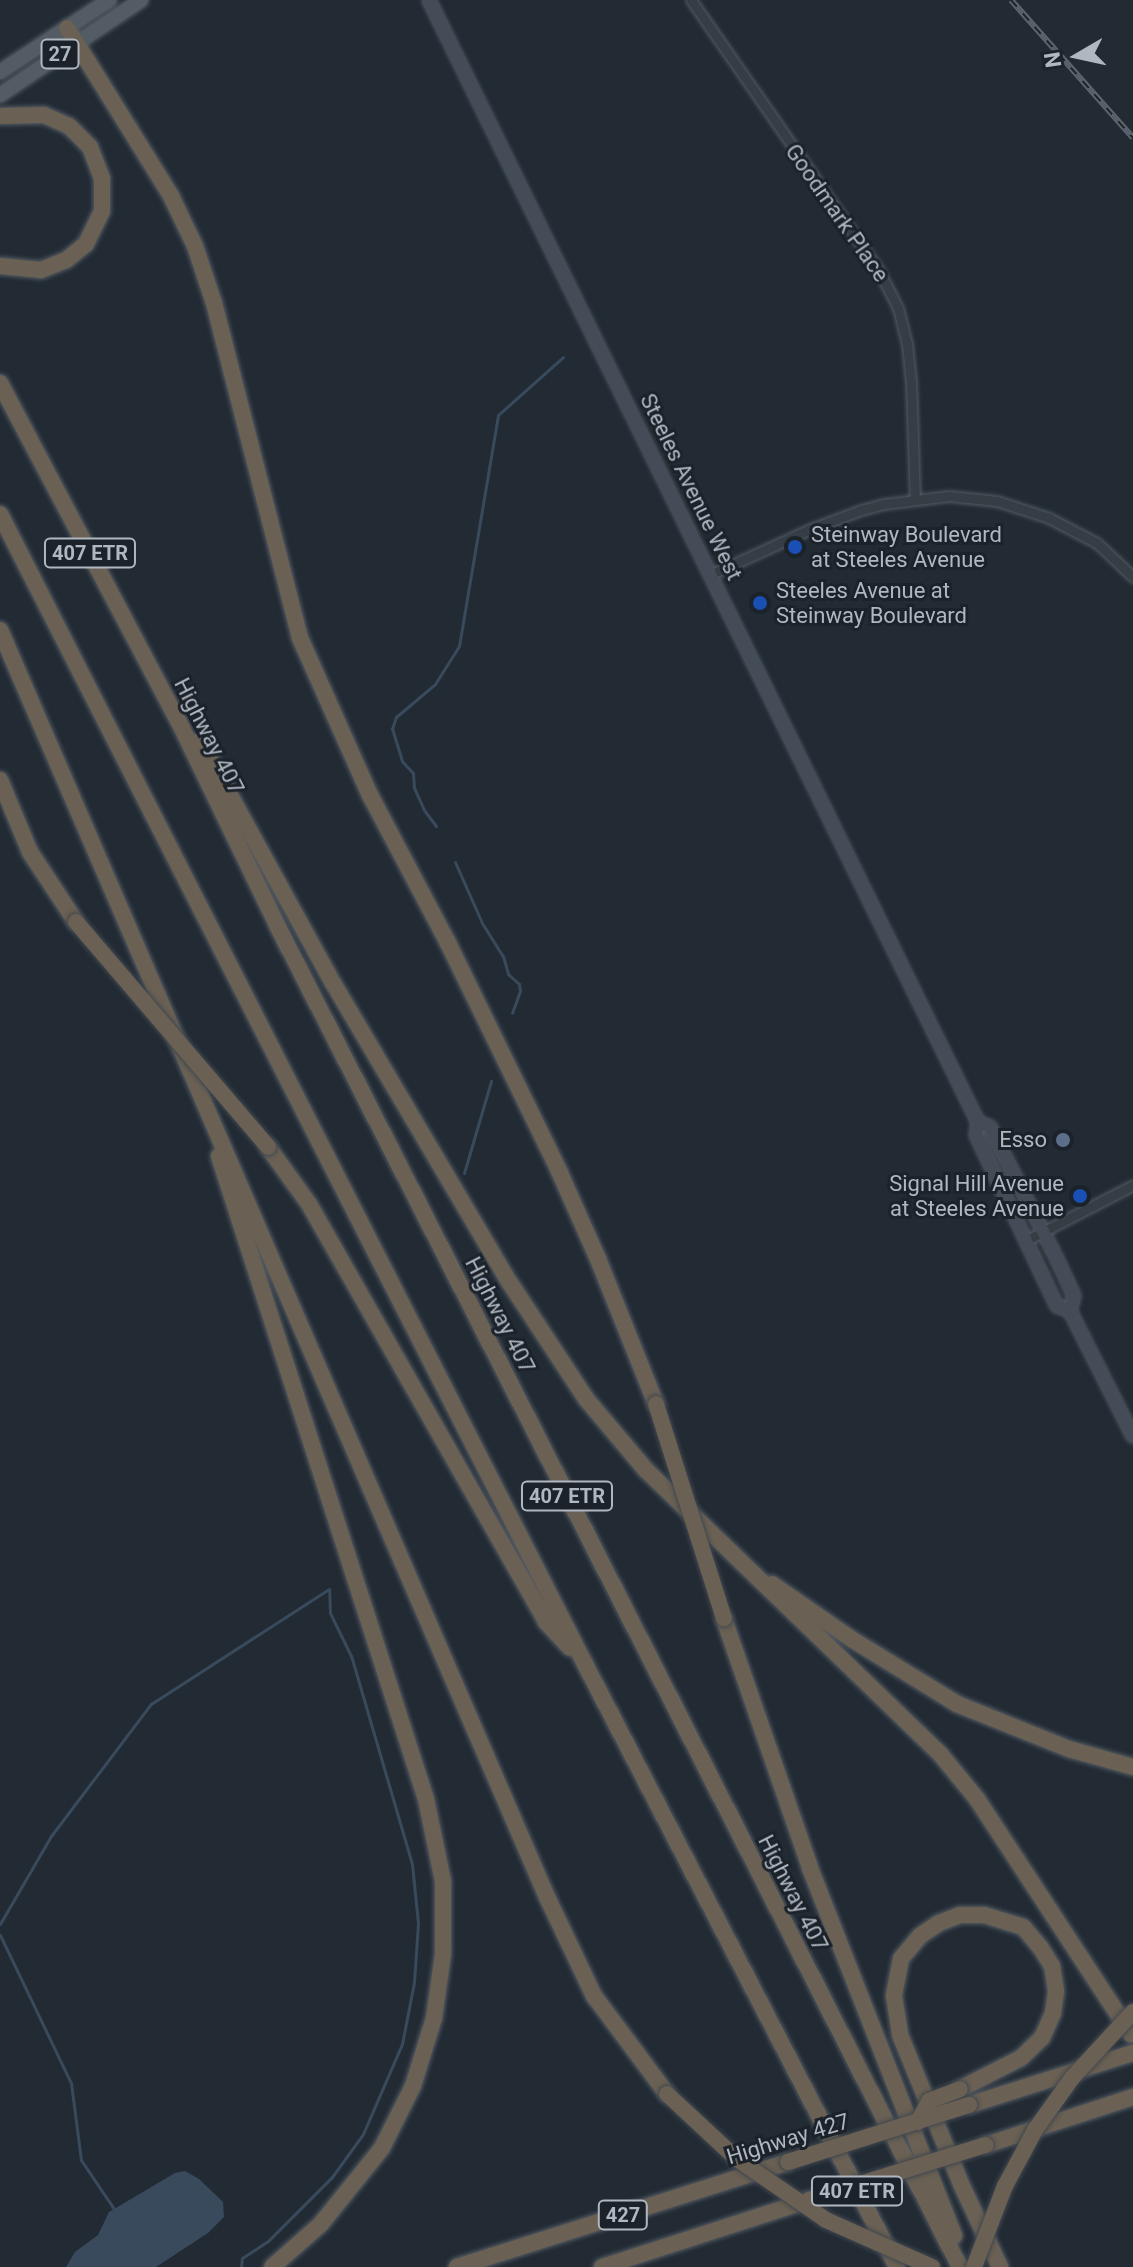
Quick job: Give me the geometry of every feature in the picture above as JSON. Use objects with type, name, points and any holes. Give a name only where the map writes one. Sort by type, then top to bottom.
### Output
[{"type":"highway","points":[[67,28],[171,196],[195,246],[214,303],[300,638],[370,795],[448,943],[559,1171],[598,1259],[656,1404],[724,1619],[810,1868],[966,2267]]},
{"type":"highway","points":[[0,116],[44,115],[69,126],[90,147],[102,189],[102,211],[86,244],[66,260],[41,270],[0,266]]},
{"type":"highway","name":"Highway 407","points":[[0,383],[179,722],[278,927],[960,2267]]},
{"type":"highway","name":"407 ETR","points":[[0,514],[585,1664],[897,2267]]},
{"type":"highway","points":[[0,630],[348,1443],[594,1996],[667,2094],[737,2159],[826,2220],[932,2267]]},
{"type":"highway","points":[[179,722],[213,764],[333,983],[510,1283],[587,1400],[646,1470],[941,1755],[977,1799],[1131,2034]]},
{"type":"highway","points":[[0,780],[30,852],[76,922],[268,1147],[309,1204],[546,1622],[585,1664]]},
{"type":"highway","points":[[211,1119],[224,1180],[426,1799],[443,1881],[443,1954],[434,2018],[413,2086],[373,2159],[321,2224],[272,2267]]},
{"type":"highway","points":[[744,1566],[797,1599],[853,1640],[957,1704],[1069,1749],[1133,1767]]},
{"type":"highway","points":[[918,2122],[929,2101],[1021,2058],[1042,2038],[1053,2013],[1056,1991],[1052,1966],[1023,1927],[984,1915],[960,1915],[939,1923],[920,1936],[901,1959],[894,1996],[900,2035],[961,2184],[1000,2267]]},
{"type":"highway","points":[[974,2267],[1005,2186],[1035,2130],[1072,2078],[1133,2012]]},
{"type":"highway","name":"Highway 427","points":[[457,2267],[1133,2053]]},
{"type":"highway","name":"427","points":[[602,2267],[1133,2097]]},
{"type":"highway","points":[[1098,2108],[1133,2103]]},
{"type":"main road","name":"27","points":[[0,72],[109,0]]},
{"type":"main road","name":"27","points":[[0,95],[141,0]]},
{"type":"main road","name":"Steeles Avenue West","points":[[429,0],[978,1122],[976,1135],[1057,1306],[1070,1311]]},
{"type":"main road","name":"Steeles Avenue West","points":[[978,1122],[990,1127],[1043,1233],[1074,1296],[1070,1311],[1133,1436]]},
{"type":"street","name":"Goodmark Place","points":[[691,0],[878,269],[898,308],[910,368],[915,499]]},
{"type":"street","points":[[712,574],[837,519],[884,504],[949,496],[997,501],[1026,509],[1097,543],[1133,577]]},
{"type":"street","points":[[1027,1240],[1133,1185]]},
{"type":"water","points":[[185,2171],[199,2179],[223,2202],[224,2217],[208,2233],[156,2267],[66,2267],[75,2252],[98,2235],[109,2212],[175,2173]]},
{"type":"waterway","points":[[436,826],[414,788],[413,773],[402,761],[392,729],[396,717],[435,684],[459,646],[498,415],[563,357]]},
{"type":"waterway","points":[[455,862],[482,923],[503,956],[508,974],[519,984],[520,991],[512,1013]]},
{"type":"waterway","points":[[464,1173],[491,1081]]},
{"type":"waterway","points":[[241,2267],[242,2258],[268,2241],[332,2177],[363,2134],[402,2044],[414,1982],[418,1923],[412,1864],[351,1656],[330,1613],[329,1589]]},
{"type":"waterway","points":[[0,1924],[51,1836],[151,1704],[327,1590]]},
{"type":"waterway","points":[[0,1935],[71,2083],[81,2160],[114,2209]]},
{"type":"railway","points":[[1011,0],[1133,138]]},
{"type":"place","name":"Steinway Boulevard at Steeles Avenue","points":[[795,547]]},
{"type":"place","name":"Steeles Avenue at Steinway Boulevard","points":[[760,603]]},
{"type":"place","name":"Esso","points":[[1063,1140]]},
{"type":"place","name":"Signal Hill Avenue at Steeles Avenue","points":[[1080,1196]]}]
